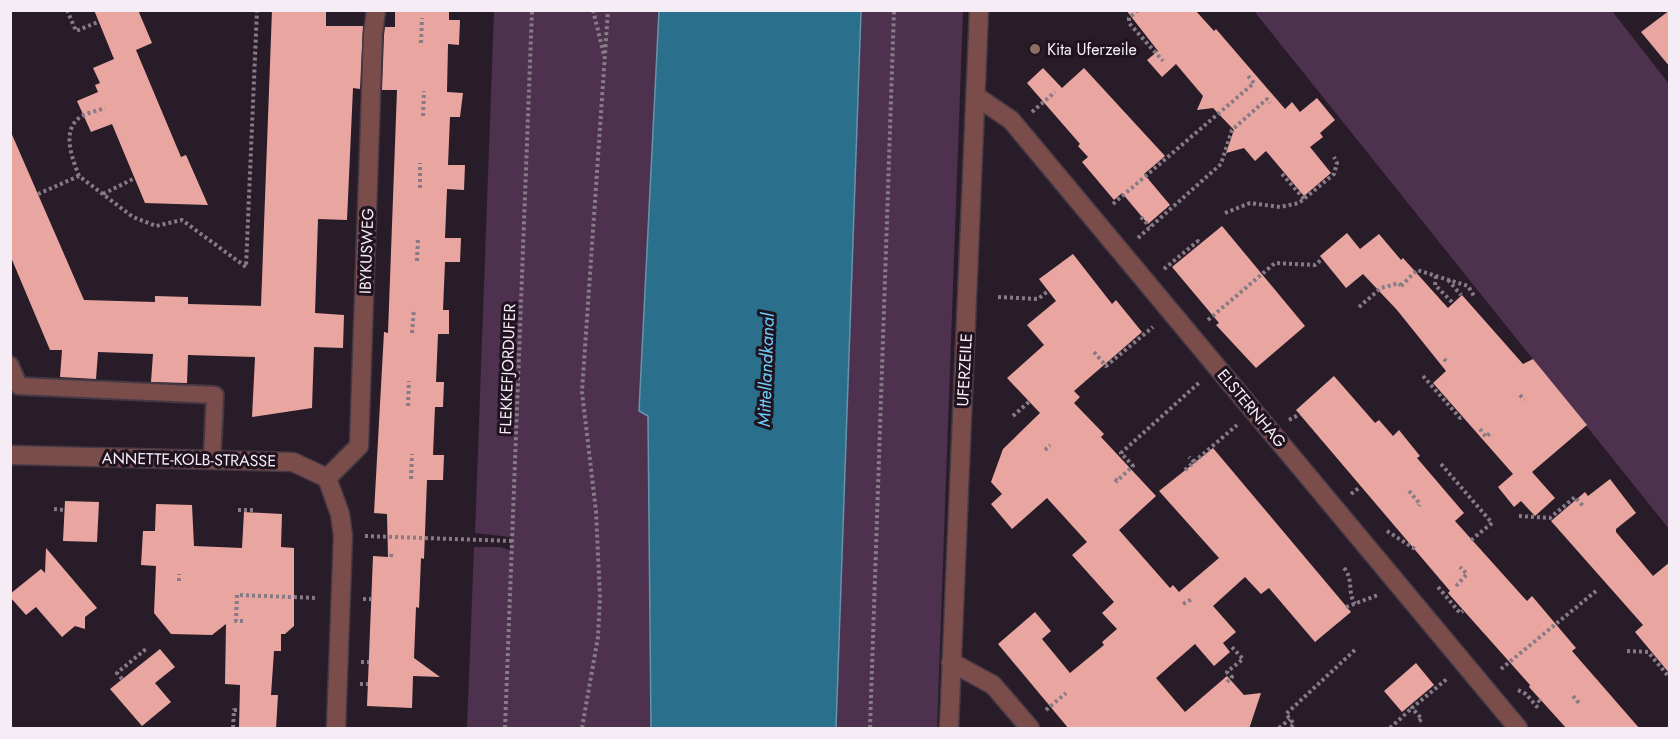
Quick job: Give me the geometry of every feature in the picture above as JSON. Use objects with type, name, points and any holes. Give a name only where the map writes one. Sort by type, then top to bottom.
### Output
[{"type":"street","name":"IBYKUSWEG","points":[[327,478],[359,446],[372,45],[376,10]]},
{"type":"street","name":"UFERZEILE","points":[[949,729],[979,10]]},
{"type":"street","name":"ELSTERNHAG","points":[[977,97],[1011,120],[1518,729]]},
{"type":"street","name":"ANNETTE-KOLB-STRASSE","points":[[10,455],[293,462],[327,478]]},
{"type":"street","points":[[327,478],[340,514],[343,536],[336,729]]},
{"type":"street","points":[[951,662],[993,685],[1034,722]]},
{"type":"lane","points":[[10,365],[19,386],[215,395],[212,460]]},
{"type":"path","points":[[67,10],[76,31],[98,22]]},
{"type":"path","points":[[105,108],[79,118],[72,126],[69,140],[79,176],[133,217],[156,226],[182,220],[246,267],[257,10]]},
{"type":"path","name":"FLEKKEFJORDUFER","points":[[505,729],[532,10]]},
{"type":"path","points":[[593,10],[605,59]]},
{"type":"path","points":[[582,729],[598,637],[600,597],[597,510],[582,392],[584,336],[598,178],[608,10]]},
{"type":"path","points":[[870,729],[894,10]]},
{"type":"path","points":[[1138,10],[1129,18],[1129,23],[1163,60]]},
{"type":"path","points":[[421,43],[422,18]]},
{"type":"path","points":[[1113,204],[1254,83],[1248,76]]},
{"type":"path","points":[[423,116],[424,91]]},
{"type":"path","points":[[1030,114],[1055,92]]},
{"type":"path","points":[[1134,241],[1221,164],[1232,130],[1267,99],[1270,103]]},
{"type":"path","points":[[1225,153],[1230,156]]},
{"type":"path","points":[[1225,213],[1250,203],[1280,207],[1304,200],[1334,174],[1337,163],[1334,157]]},
{"type":"path","points":[[420,163],[420,188]]},
{"type":"path","points":[[1282,174],[1304,200]]},
{"type":"path","points":[[38,194],[79,176]]},
{"type":"path","points":[[102,194],[135,178]]},
{"type":"path","points":[[1141,217],[1150,228]]},
{"type":"path","points":[[417,261],[418,237]]},
{"type":"path","points":[[1160,273],[1198,242],[1200,244]]},
{"type":"path","points":[[1203,324],[1275,263],[1315,265],[1322,259]]},
{"type":"path","points":[[1359,307],[1381,288],[1399,283],[1402,287],[1418,270],[1468,286],[1474,296]]},
{"type":"path","points":[[1437,276],[1436,285],[1453,303]]},
{"type":"path","points":[[1447,279],[1461,295]]},
{"type":"path","points":[[998,297],[1038,299],[1048,291]]},
{"type":"path","points":[[412,333],[414,309]]},
{"type":"path","points":[[1094,352],[1106,366],[1159,322]]},
{"type":"path","points":[[1423,376],[1461,418],[1463,416]]},
{"type":"path","points":[[1115,478],[1117,481],[1133,466],[1121,453],[1206,377]]},
{"type":"path","points":[[408,406],[409,381]]},
{"type":"path","points":[[1520,395],[1524,400]]},
{"type":"path","points":[[1014,416],[1030,401]]},
{"type":"path","points":[[1185,470],[1254,411]]},
{"type":"path","points":[[1480,429],[1486,436],[1490,433]]},
{"type":"path","points":[[1045,450],[1050,445]]},
{"type":"path","points":[[411,479],[412,454]]},
{"type":"path","points":[[1189,457],[1194,462]]},
{"type":"path","points":[[1441,464],[1491,523],[1470,541]]},
{"type":"path","points":[[1352,493],[1360,487]]},
{"type":"path","points":[[1409,491],[1420,504],[1419,506]]},
{"type":"path","points":[[1519,516],[1550,518],[1575,497],[1583,506]]},
{"type":"path","points":[[54,509],[64,510]]},
{"type":"path","points":[[238,510],[253,510],[253,513]]},
{"type":"path","points":[[1380,527],[1415,549]]},
{"type":"path","points":[[343,536],[513,541]]},
{"type":"path","points":[[391,557],[392,551]]},
{"type":"path","points":[[1456,586],[1467,574],[1460,567]]},
{"type":"path","points":[[1344,568],[1350,575],[1350,597],[1355,604]]},
{"type":"path","points":[[179,574],[179,581]]},
{"type":"path","points":[[1438,587],[1460,613],[1464,611]]},
{"type":"path","points":[[1346,607],[1382,591]]},
{"type":"path","points":[[1501,669],[1596,591]]},
{"type":"path","points":[[243,621],[236,621],[237,595],[341,599]]},
{"type":"path","points":[[1183,604],[1192,599]]},
{"type":"path","points":[[1227,682],[1232,677],[1227,672],[1243,659],[1230,645]]},
{"type":"path","points":[[122,679],[117,673],[147,648]]},
{"type":"path","points":[[1291,727],[1294,724],[1286,714],[1357,648]]},
{"type":"path","points":[[1627,651],[1648,652],[1670,678]]},
{"type":"path","points":[[1389,729],[1452,675]]},
{"type":"path","points":[[1034,722],[1066,693]]},
{"type":"path","points":[[1573,696],[1579,703]]},
{"type":"path","points":[[1538,700],[1542,704]]},
{"type":"path","points":[[1413,708],[1422,719],[1419,721]]},
{"type":"path","points":[[233,729],[234,710],[239,710]]},
{"type":"path","points":[[1279,729],[1290,719]]},
{"type":"shaded area","points":[[494,11],[659,11],[639,410],[648,416],[651,728],[467,728],[474,547],[500,547],[510,550],[511,537],[475,533]]},
{"type":"shaded area","points":[[861,11],[963,11],[937,728],[836,728]]},
{"type":"shaded area","points":[[1254,11],[1612,11],[1669,84],[1669,529]]},
{"type":"water","name":"Mittellandkanal","points":[[659,11],[861,11],[836,728],[651,728],[648,416],[639,411]]},
{"type":"building","points":[[94,10],[138,10],[152,43],[136,50],[181,157],[186,155],[208,205],[145,203],[112,124],[91,132],[77,101],[98,92],[95,85],[100,83],[93,68],[114,59]]},
{"type":"building","points":[[272,10],[326,10],[326,26],[363,26],[360,89],[353,88],[347,220],[318,219],[315,313],[344,315],[343,348],[314,347],[312,408],[252,417],[255,357],[188,355],[187,383],[151,382],[153,354],[98,352],[96,379],[60,377],[62,350],[50,350],[10,255],[10,130],[84,300],[155,302],[155,296],[188,297],[188,304],[261,306]]},
{"type":"building","points":[[395,10],[449,10],[449,20],[460,20],[459,45],[448,44],[447,92],[463,93],[460,117],[450,117],[448,165],[465,165],[464,190],[447,189],[445,238],[461,238],[460,262],[445,262],[443,310],[449,310],[449,334],[438,334],[436,382],[444,382],[443,407],[435,407],[433,455],[444,455],[443,480],[427,480],[424,559],[421,558],[419,608],[416,607],[414,658],[440,677],[413,676],[412,708],[367,706],[373,556],[388,557],[387,514],[374,513],[384,332],[388,333],[397,90],[382,90],[384,35],[385,27],[395,27]]},
{"type":"building","points":[[1126,10],[1195,10],[1214,31],[1216,29],[1285,109],[1292,102],[1300,112],[1317,98],[1335,120],[1320,133],[1323,137],[1310,147],[1331,173],[1304,196],[1266,151],[1255,161],[1244,148],[1226,153],[1234,130],[1213,108],[1197,110],[1203,96],[1176,64],[1162,77],[1147,60],[1158,51]]},
{"type":"building","points":[[1670,10],[1670,67],[1641,32]]},
{"type":"building","points":[[1043,68],[1062,88],[1084,68],[1165,156],[1144,174],[1170,205],[1148,224],[1122,193],[1114,200],[1082,162],[1088,157],[1078,146],[1080,144],[1027,83]]},
{"type":"building","points":[[1222,226],[1305,326],[1256,368],[1216,325],[1219,323],[1172,267]]},
{"type":"building","points":[[1347,233],[1360,249],[1379,234],[1448,308],[1462,295],[1523,364],[1533,359],[1587,425],[1532,472],[1555,498],[1535,516],[1521,501],[1514,507],[1498,487],[1513,474],[1433,383],[1446,371],[1397,310],[1363,274],[1346,288],[1320,256]]},
{"type":"building","points":[[1073,254],[1112,304],[1116,300],[1142,332],[1074,391],[1080,397],[1074,403],[1104,434],[1101,437],[1156,496],[1119,530],[1170,588],[1173,585],[1179,592],[1219,558],[1159,491],[1213,448],[1351,612],[1315,642],[1269,588],[1261,594],[1245,577],[1213,606],[1236,632],[1223,643],[1230,652],[1214,666],[1195,644],[1156,678],[1185,712],[1227,676],[1244,695],[1261,693],[1249,729],[1069,729],[998,644],[1035,612],[1051,631],[1042,639],[1070,673],[1104,645],[1102,642],[1117,629],[1102,613],[1114,602],[1072,555],[1087,542],[1047,498],[1012,529],[991,504],[1002,494],[991,482],[1003,449],[1040,413],[1007,378],[1044,345],[1027,325],[1056,301],[1039,279]]},
{"type":"building","points":[[1334,376],[1375,423],[1379,420],[1393,436],[1399,430],[1420,456],[1417,458],[1464,513],[1455,521],[1527,601],[1532,596],[1576,648],[1572,651],[1640,729],[1567,729],[1529,687],[1530,685],[1448,593],[1450,591],[1296,410]]},
{"type":"building","points":[[1610,479],[1636,513],[1616,529],[1616,532],[1653,576],[1670,562],[1670,674],[1635,632],[1643,625],[1551,521],[1585,492],[1588,496]]},
{"type":"building","points":[[65,501],[99,502],[97,542],[63,541]]},
{"type":"building","points":[[156,504],[192,505],[194,546],[242,548],[244,512],[282,514],[281,547],[294,548],[294,626],[285,634],[281,634],[281,651],[274,651],[271,695],[278,695],[276,729],[239,728],[240,685],[225,684],[226,624],[212,635],[171,634],[154,613],[156,566],[141,565],[143,531],[155,531]]},
{"type":"building","points":[[46,548],[97,608],[85,617],[85,629],[75,626],[62,637],[36,607],[26,615],[10,597],[10,594],[41,569],[45,573]]},
{"type":"building","points":[[160,649],[175,667],[155,683],[171,702],[142,726],[110,689]]},
{"type":"building","points":[[1416,663],[1434,685],[1402,712],[1384,691]]},
{"type":"place","name":"Kita Uferzeile","points":[[1035,49]]}]
